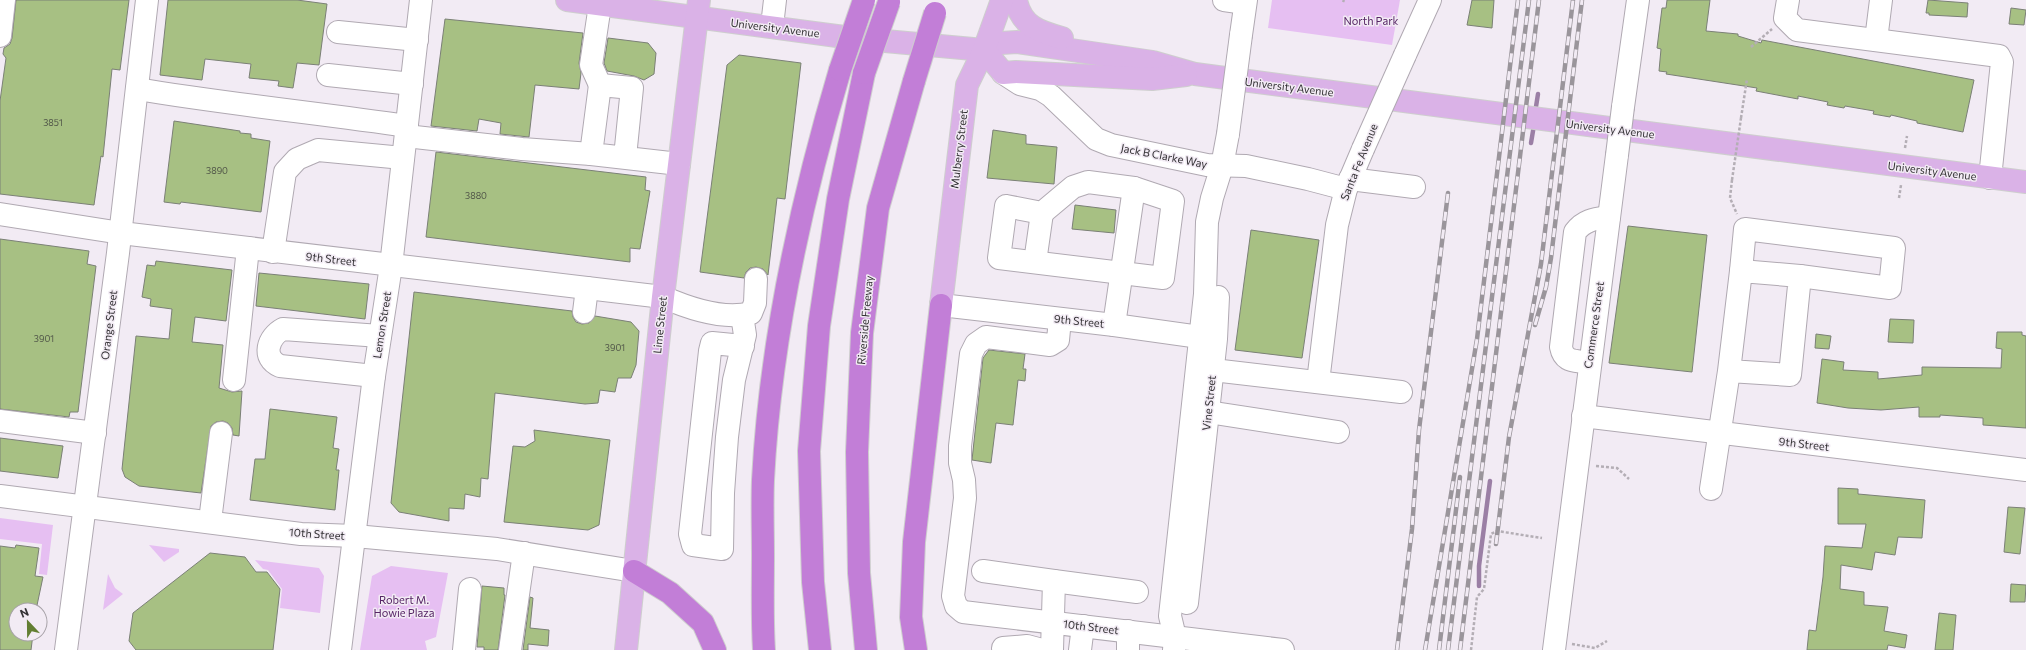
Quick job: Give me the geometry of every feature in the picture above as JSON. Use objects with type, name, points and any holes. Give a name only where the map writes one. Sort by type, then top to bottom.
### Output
[{"type":"highway","points":[[764,650],[762,624],[763,480],[773,374],[787,293],[822,130],[840,70],[864,0]]},
{"type":"highway","points":[[820,650],[813,582],[809,450],[819,326],[838,199],[864,73],[889,1]]},
{"type":"highway","name":"Riverside Freeway","points":[[866,650],[859,573],[858,535],[857,452],[862,333],[878,208],[914,81],[938,6]]},
{"type":"highway","points":[[916,650],[911,617],[914,542],[941,305]]},
{"type":"highway","points":[[634,571],[670,593],[703,623],[715,650]]},
{"type":"main road","name":"University Avenue","points":[[567,0],[600,5],[698,9],[772,26],[852,38],[984,50],[1001,43],[1017,42],[1153,62],[1195,74],[2026,182]]},
{"type":"main road","name":"Mulberry Street","points":[[941,305],[968,85],[984,50],[1002,0]]},
{"type":"main road","points":[[1016,0],[1023,18],[1031,27],[1041,33],[1082,43],[1092,53]]},
{"type":"main road","name":"Lime Street","points":[[626,650],[663,297],[698,9]]},
{"type":"main road","points":[[984,50],[1003,73]]},
{"type":"main road","name":"University Avenue","points":[[1003,73],[1016,72],[1152,79],[1195,74]]},
{"type":"street","points":[[0,36],[4,0]]},
{"type":"street","name":"Orange Street","points":[[66,650],[120,233],[147,0]]},
{"type":"street","name":"Lemon Street","points":[[340,650],[374,376],[391,266],[421,0]]},
{"type":"street","points":[[772,26],[775,0]]},
{"type":"street","points":[[1224,0],[1245,1]]},
{"type":"street","name":"Santa Fe Avenue","points":[[1318,382],[1336,225],[1348,184],[1430,0]]},
{"type":"street","name":"Commerce Street","points":[[1562,647],[1589,363],[1638,0]]},
{"type":"street","points":[[1876,40],[1880,0]]},
{"type":"street","name":"Vine Street","points":[[1174,644],[1170,616],[1220,246],[1225,200],[1222,166],[1228,134],[1245,1]]},
{"type":"street","points":[[591,154],[600,84],[591,65],[600,5]]},
{"type":"street","points":[[1786,9],[1797,30],[1999,56],[2002,62],[1990,178]]},
{"type":"street","points":[[338,32],[417,40]]},
{"type":"street","name":"Jack B Clarke Way","points":[[1003,73],[1020,84],[1040,89],[1051,96],[1086,130],[1096,138],[1111,145],[1208,165],[1246,166],[1348,184],[1414,187]]},
{"type":"street","points":[[328,75],[412,84]]},
{"type":"street","points":[[600,84],[632,88],[625,157]]},
{"type":"street","points":[[137,89],[206,101],[296,110],[406,131],[522,148],[625,157],[679,164]]},
{"type":"street","points":[[273,252],[285,172],[297,159],[318,150],[403,158]]},
{"type":"street","points":[[1035,262],[1042,213],[1073,187],[1088,182],[1134,188],[1173,201],[1163,278],[999,258],[1006,206],[1042,213]]},
{"type":"street","points":[[1114,325],[1134,188]]},
{"type":"street","name":"9th Street","points":[[0,214],[120,233],[663,297],[688,308],[738,316],[742,315]]},
{"type":"street","points":[[1589,363],[1567,359],[1563,355],[1561,347],[1575,232],[1581,224],[1590,219],[1609,217]]},
{"type":"street","points":[[1711,489],[1729,371],[1741,271],[1744,229],[1894,248],[1890,288],[1800,276],[1741,271]]},
{"type":"street","points":[[234,380],[248,248]]},
{"type":"street","points":[[1729,371],[1790,375],[1800,276]]},
{"type":"street","points":[[743,346],[712,343],[710,350],[690,534],[693,545],[722,549],[723,493],[727,437],[734,380],[743,346],[745,335],[742,315],[751,313],[755,303],[756,279]]},
{"type":"street","points":[[584,312],[587,288]]},
{"type":"street","name":"9th Street","points":[[941,305],[1114,325],[1208,338]]},
{"type":"street","name":"10th Street","points":[[1060,319],[1058,340],[1050,345],[986,337],[976,344],[972,354],[960,446],[960,463],[964,480],[965,498],[953,596],[956,606],[963,612],[1083,626],[1128,641],[1283,650]]},
{"type":"street","points":[[374,376],[280,366],[273,363],[269,357],[268,346],[272,337],[283,329],[380,336]]},
{"type":"street","name":"Vine Street","points":[[1174,644],[1186,615],[1213,370],[1208,338]]},
{"type":"street","points":[[1213,370],[1401,392]]},
{"type":"street","points":[[1208,412],[1338,432]]},
{"type":"street","name":"9th Street","points":[[1583,416],[2026,470]]},
{"type":"street","points":[[0,421],[95,432]]},
{"type":"street","points":[[216,522],[228,434]]},
{"type":"street","name":"10th Street","points":[[0,496],[216,522],[301,534],[355,536],[524,553],[634,571]]},
{"type":"street","points":[[510,650],[524,553]]},
{"type":"street","points":[[983,571],[1137,592]]},
{"type":"street","points":[[1052,650],[1054,581]]},
{"type":"street","points":[[464,650],[470,589]]},
{"type":"street","points":[[1008,617],[1003,649],[1027,646],[1042,650]]},
{"type":"street","points":[[1080,650],[1083,626]]},
{"type":"path","points":[[1751,47],[1786,9]]},
{"type":"path","points":[[1730,198],[1747,79]]},
{"type":"path","points":[[1905,148],[1907,136]]},
{"type":"path","points":[[1899,198],[1900,185]]},
{"type":"path","points":[[1594,465],[1617,468],[1629,479]]},
{"type":"path","points":[[1471,650],[1477,597],[1484,589],[1491,534],[1497,531],[1542,538]]},
{"type":"path","points":[[1562,647],[1595,648],[1607,641]]},
{"type":"green space","name":"North Park","points":[[1272,0],[1400,0],[1392,45],[1268,28]]},
{"type":"green space","points":[[0,518],[53,525],[47,575],[39,574],[42,544],[0,539]]},
{"type":"green space","points":[[149,545],[179,549],[179,552],[164,562]]},
{"type":"green space","points":[[255,560],[319,568],[324,576],[320,613],[280,608],[282,589],[268,570],[263,569]]},
{"type":"green space","name":"Robert M. Howie Plaza","points":[[391,566],[448,573],[436,637],[425,641],[427,650],[360,650],[372,576]]},
{"type":"green space","points":[[108,574],[115,588],[123,594],[103,610]]},
{"type":"building","points":[[16,0],[129,0],[120,70],[112,69],[103,157],[101,156],[94,205],[0,194],[0,101],[6,58],[3,54],[4,48],[10,44],[12,38]]},
{"type":"building","points":[[168,0],[297,0],[327,4],[319,65],[297,63],[293,88],[278,86],[279,81],[249,78],[251,64],[205,59],[202,80],[160,75]]},
{"type":"building","points":[[1472,0],[1494,0],[1492,28],[1467,25]]},
{"type":"building","points":[[1667,0],[1710,0],[1706,31],[1738,34],[1738,36],[1761,43],[1762,40],[1974,80],[1963,132],[1917,123],[1917,121],[1891,115],[1890,117],[1873,114],[1874,111],[1845,106],[1844,108],[1827,105],[1828,102],[1798,96],[1798,99],[1756,91],[1757,88],[1666,74],[1667,72],[1659,71],[1661,49],[1657,48],[1662,8],[1666,8]]},
{"type":"building","points":[[1928,0],[1968,3],[1967,17],[1929,15],[1929,13],[1926,13]]},
{"type":"building","points":[[2011,8],[2026,10],[2024,25],[2009,24]]},
{"type":"building","points":[[445,19],[583,33],[579,63],[581,73],[579,89],[535,85],[529,137],[500,134],[501,123],[479,119],[477,131],[431,126]]},
{"type":"building","points":[[608,38],[648,43],[656,53],[654,74],[644,80],[634,76],[607,71],[604,63]]},
{"type":"building","points":[[739,55],[801,63],[785,199],[777,198],[768,275],[763,269],[756,267],[750,268],[746,272],[744,278],[700,272],[727,65]]},
{"type":"building","points":[[174,121],[240,131],[240,133],[251,134],[251,138],[270,141],[261,212],[181,202],[180,204],[164,202]]},
{"type":"building","points":[[993,130],[1026,135],[1026,144],[1057,147],[1054,184],[987,178]]},
{"type":"building","points":[[436,152],[646,177],[645,190],[650,191],[640,249],[630,248],[630,262],[426,237]]},
{"type":"building","points":[[1075,205],[1116,210],[1114,233],[1072,229]]},
{"type":"building","points":[[1628,226],[1707,235],[1692,372],[1609,363]]},
{"type":"building","points":[[1251,230],[1319,240],[1302,358],[1235,350]]},
{"type":"building","points":[[0,239],[89,251],[87,264],[96,266],[78,412],[70,412],[69,417],[0,409]]},
{"type":"building","points":[[156,261],[232,270],[226,321],[195,317],[192,342],[223,345],[219,388],[232,392],[242,391],[239,436],[233,435],[232,428],[228,423],[223,421],[216,422],[211,426],[201,493],[139,486],[125,477],[122,469],[136,336],[169,339],[172,309],[150,306],[151,299],[142,297],[147,265],[155,266]]},
{"type":"building","points":[[259,273],[369,284],[365,319],[256,306]]},
{"type":"building","points":[[414,292],[572,311],[576,322],[582,324],[589,323],[595,316],[631,322],[639,331],[636,365],[631,378],[618,378],[615,392],[600,390],[598,403],[585,404],[495,393],[488,479],[481,478],[480,497],[465,494],[464,509],[449,508],[449,521],[399,512],[391,503]]},
{"type":"building","points":[[1890,319],[1914,320],[1913,343],[1888,342]]},
{"type":"building","points":[[1997,332],[2022,332],[2022,335],[2026,336],[2026,428],[1983,425],[1983,418],[1940,415],[1940,417],[1919,417],[1919,407],[1881,410],[1848,408],[1817,403],[1822,359],[1844,362],[1843,370],[1878,372],[1878,379],[1922,375],[1922,367],[2001,368],[2002,349],[1996,348]]},
{"type":"building","points":[[1816,334],[1831,336],[1829,349],[1815,348]]},
{"type":"building","points":[[989,350],[1025,354],[1023,369],[1026,369],[1025,381],[1018,380],[1013,425],[996,423],[991,463],[972,460],[983,358]]},
{"type":"building","points":[[270,409],[337,417],[333,448],[339,449],[336,470],[339,470],[335,510],[250,500],[255,459],[265,459]]},
{"type":"building","points":[[534,430],[610,440],[599,525],[588,530],[504,522],[513,446],[525,447],[535,441]]},
{"type":"building","points":[[0,438],[63,446],[58,478],[0,471]]},
{"type":"building","points":[[1838,488],[1858,489],[1858,494],[1925,500],[1922,538],[1898,537],[1895,555],[1875,552],[1872,570],[1841,565],[1840,589],[1864,592],[1864,605],[1888,607],[1884,631],[1907,635],[1905,648],[1888,645],[1887,650],[1807,650],[1809,630],[1816,631],[1823,577],[1825,546],[1862,548],[1866,524],[1838,524]]},
{"type":"building","points":[[2008,507],[2025,508],[2020,554],[2004,552]]},
{"type":"building","points":[[16,545],[39,548],[35,576],[43,577],[38,602],[8,602],[8,642],[32,642],[31,650],[0,650],[0,546],[15,548]]},
{"type":"building","points":[[210,553],[245,557],[256,572],[267,572],[280,589],[273,650],[136,650],[129,641],[133,613]]},
{"type":"building","points":[[2011,584],[2026,585],[2025,602],[2010,602]]},
{"type":"building","points":[[482,586],[504,588],[505,595],[498,650],[484,650],[484,647],[477,647]]},
{"type":"building","points":[[530,597],[533,598],[530,628],[549,630],[548,646],[528,644],[528,650],[523,650]]},
{"type":"building","points":[[1939,613],[1956,615],[1953,650],[1935,650]]},
{"type":"waterway","points":[[1535,113],[1538,94]]},
{"type":"waterway","points":[[1531,143],[1534,125]]},
{"type":"waterway","points":[[1479,586],[1479,566],[1490,481]]},
{"type":"railway","points":[[1425,650],[1477,339],[1518,0]]},
{"type":"railway","points":[[1448,650],[1529,0]]},
{"type":"railway","points":[[1460,650],[1539,0]]},
{"type":"railway","points":[[1496,544],[1509,437],[1541,264],[1573,0]]},
{"type":"railway","points":[[1535,325],[1546,287],[1551,258],[1582,0]]},
{"type":"railway","points":[[1397,650],[1412,529],[1419,430],[1448,193]]},
{"type":"railway","points":[[1439,650],[1460,477]]}]
